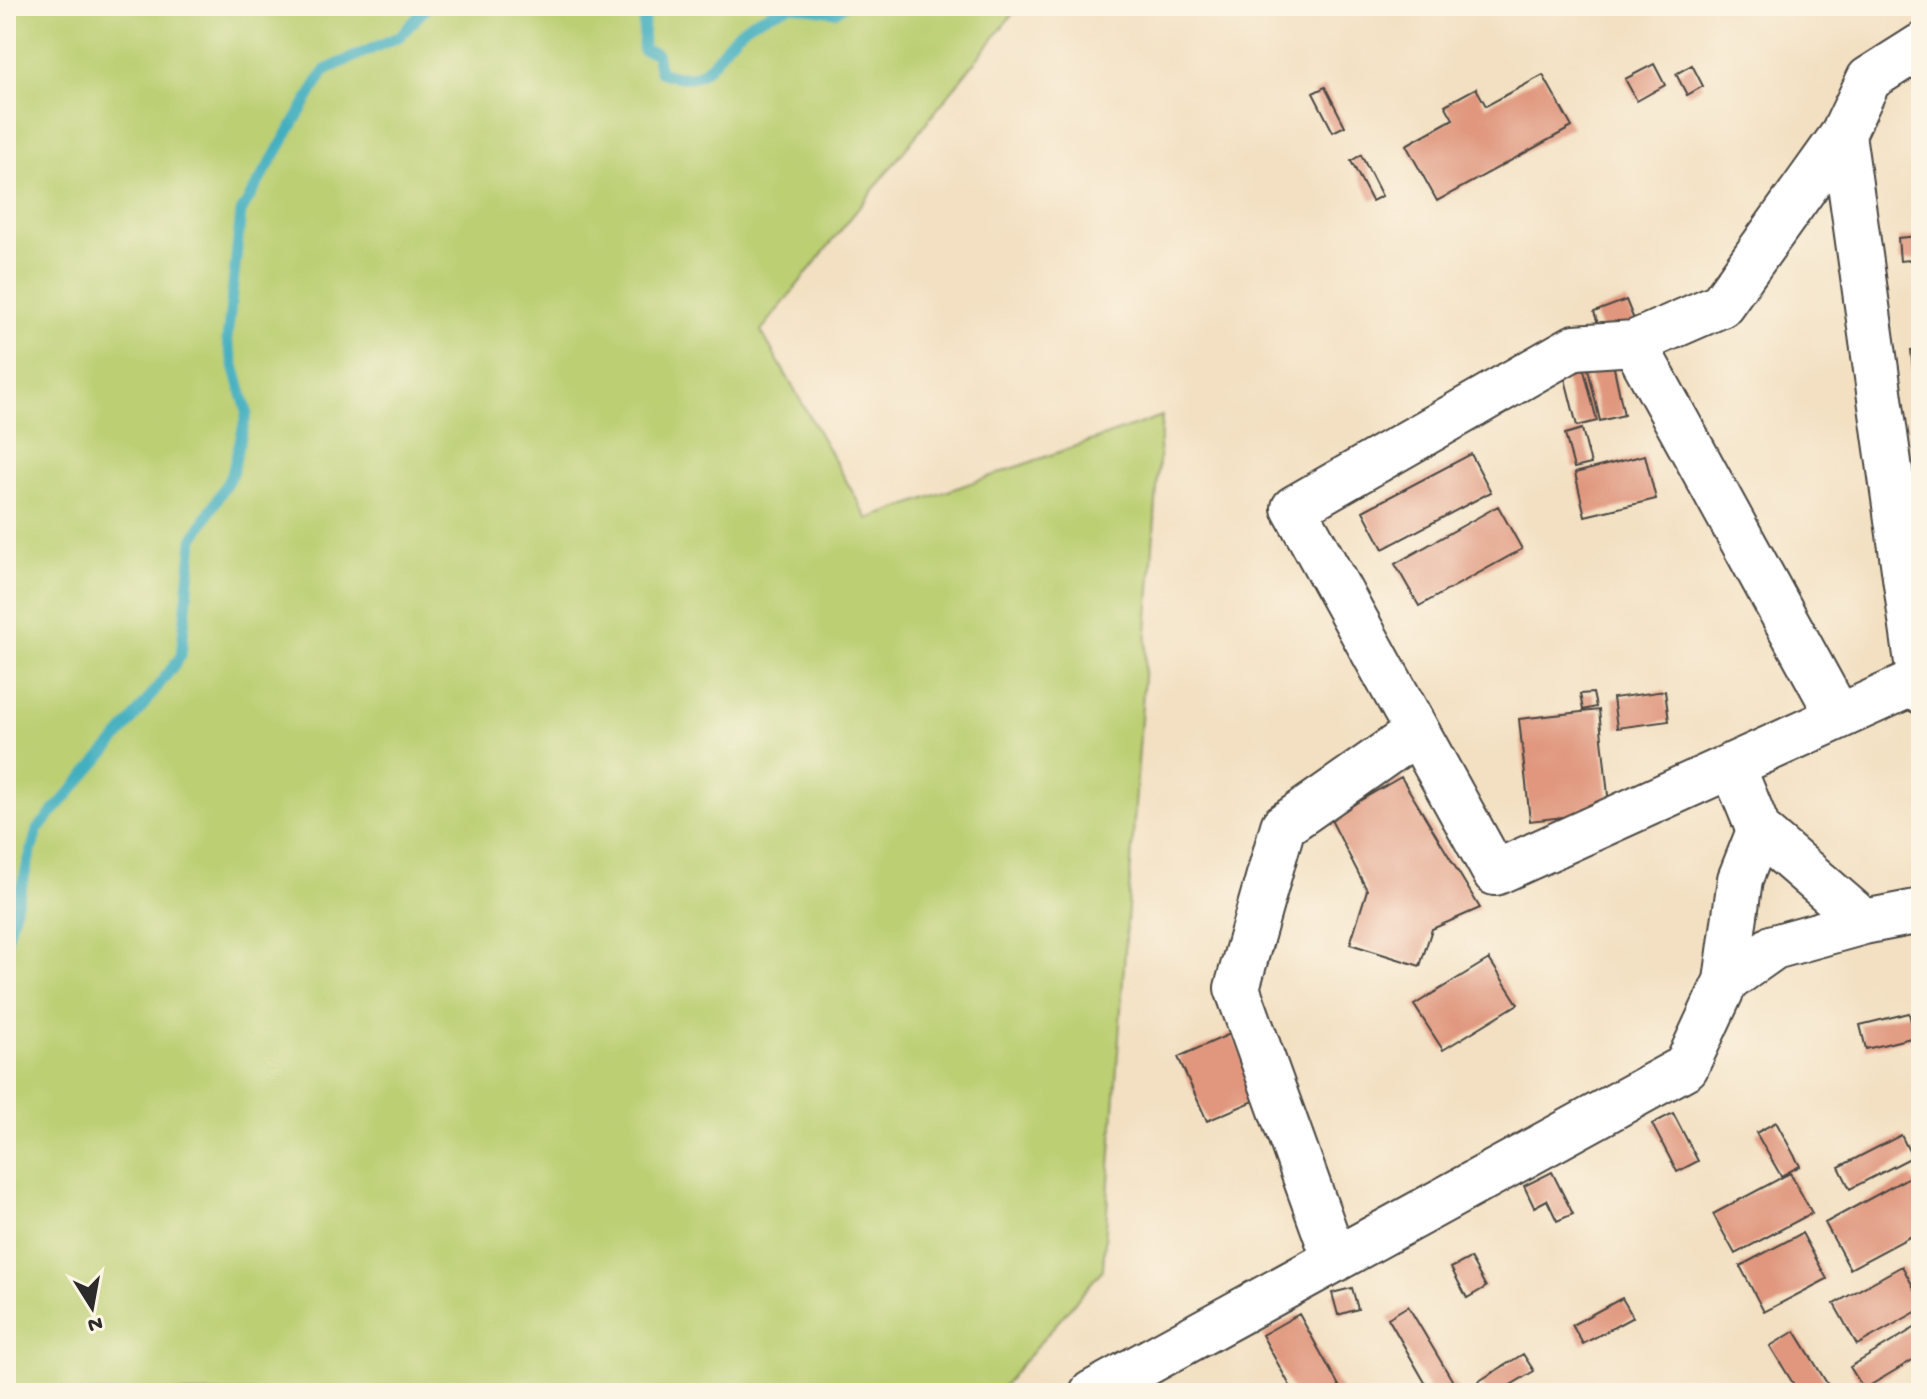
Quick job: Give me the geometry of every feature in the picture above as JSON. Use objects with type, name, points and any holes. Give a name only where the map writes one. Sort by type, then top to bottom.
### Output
[{"type":"street","points":[[1843,134],[1919,686],[1839,717],[1495,873],[1294,508],[1575,347],[1634,343],[1721,305],[1843,134],[1869,79],[1921,46]]},
{"type":"street","points":[[1634,343],[1839,717]]},
{"type":"street","points":[[1335,1260],[1237,988],[1283,826],[1417,732]]},
{"type":"street","points":[[1732,765],[1759,831],[1864,922]]},
{"type":"street","points":[[1092,1393],[1686,1067],[1726,981],[1740,879],[1759,831]]},
{"type":"street","points":[[1726,981],[1774,947],[1864,922],[1921,911]]},
{"type":"green space","points":[[6,6],[1019,6],[761,331],[868,519],[1162,416],[1103,1269],[997,1393],[6,1393],[6,788],[16,785],[6,744]]},
{"type":"building","points":[[1654,64],[1665,85],[1637,101],[1625,79]]},
{"type":"building","points":[[1692,65],[1703,86],[1687,95],[1676,74]]},
{"type":"building","points":[[1543,75],[1572,127],[1437,201],[1406,145],[1453,119],[1445,105],[1476,88],[1486,106]]},
{"type":"building","points":[[1325,87],[1345,126],[1333,132],[1313,93]]},
{"type":"building","points":[[1361,155],[1382,196],[1372,201],[1351,161]]},
{"type":"building","points":[[1919,236],[1921,259],[1900,261],[1898,238]]},
{"type":"building","points":[[1626,300],[1637,327],[1604,340],[1594,312]]},
{"type":"building","points":[[1921,349],[1921,370],[1913,370],[1911,350]]},
{"type":"building","points":[[1613,363],[1624,415],[1600,421],[1588,369]]},
{"type":"building","points":[[1584,370],[1597,421],[1577,426],[1564,375]]},
{"type":"building","points":[[1582,429],[1591,464],[1574,468],[1565,434]]},
{"type":"building","points":[[1471,454],[1491,492],[1383,549],[1363,511]]},
{"type":"building","points":[[1645,455],[1656,499],[1585,516],[1575,473]]},
{"type":"building","points":[[1498,506],[1522,549],[1419,606],[1395,564]]},
{"type":"building","points":[[1665,691],[1669,721],[1617,728],[1613,698]]},
{"type":"building","points":[[1593,693],[1596,707],[1583,710],[1580,694]]},
{"type":"building","points":[[1599,710],[1609,805],[1580,809],[1580,815],[1530,821],[1519,719]]},
{"type":"building","points":[[1401,777],[1480,908],[1432,929],[1420,966],[1350,944],[1367,890],[1330,818]]},
{"type":"building","points":[[1489,959],[1518,1004],[1443,1050],[1414,1005]]},
{"type":"building","points":[[1909,1013],[1915,1037],[1866,1049],[1860,1025]]},
{"type":"building","points":[[1232,1033],[1261,1098],[1207,1121],[1178,1057]]},
{"type":"building","points":[[1673,1113],[1698,1161],[1677,1172],[1652,1124]]},
{"type":"building","points":[[1776,1122],[1800,1166],[1781,1176],[1756,1133]]},
{"type":"building","points":[[1901,1135],[1912,1157],[1850,1189],[1839,1167]]},
{"type":"building","points":[[1552,1172],[1573,1214],[1557,1221],[1547,1200],[1534,1207],[1524,1186]]},
{"type":"building","points":[[1790,1173],[1812,1213],[1735,1254],[1713,1214]]},
{"type":"building","points":[[1911,1176],[1921,1193],[1921,1231],[1850,1269],[1825,1223]]},
{"type":"building","points":[[1802,1233],[1827,1279],[1764,1312],[1740,1266]]},
{"type":"building","points":[[1470,1258],[1486,1287],[1467,1298],[1451,1268]]},
{"type":"building","points":[[1902,1266],[1921,1301],[1921,1309],[1857,1345],[1834,1304]]},
{"type":"building","points":[[1352,1288],[1358,1309],[1338,1315],[1332,1293]]},
{"type":"building","points":[[1622,1298],[1633,1317],[1583,1344],[1572,1325]]},
{"type":"building","points":[[1408,1306],[1458,1390],[1431,1393],[1388,1318]]},
{"type":"building","points":[[1299,1314],[1343,1393],[1294,1393],[1262,1335]]},
{"type":"building","points":[[1921,1324],[1921,1355],[1864,1389],[1850,1367]]},
{"type":"building","points":[[1795,1331],[1828,1385],[1814,1393],[1799,1393],[1770,1346]]},
{"type":"building","points":[[1523,1354],[1534,1371],[1497,1393],[1486,1393],[1479,1381]]},
{"type":"waterway","points":[[6,943],[37,830],[123,732],[181,656],[193,540],[232,474],[247,412],[227,340],[241,212],[325,70],[400,36],[428,6]]},
{"type":"waterway","points":[[672,6],[652,9],[644,19],[643,50],[656,53],[660,72],[677,77],[701,73],[750,23],[791,6]]},
{"type":"waterway","points":[[795,6],[835,12],[844,6]]}]
